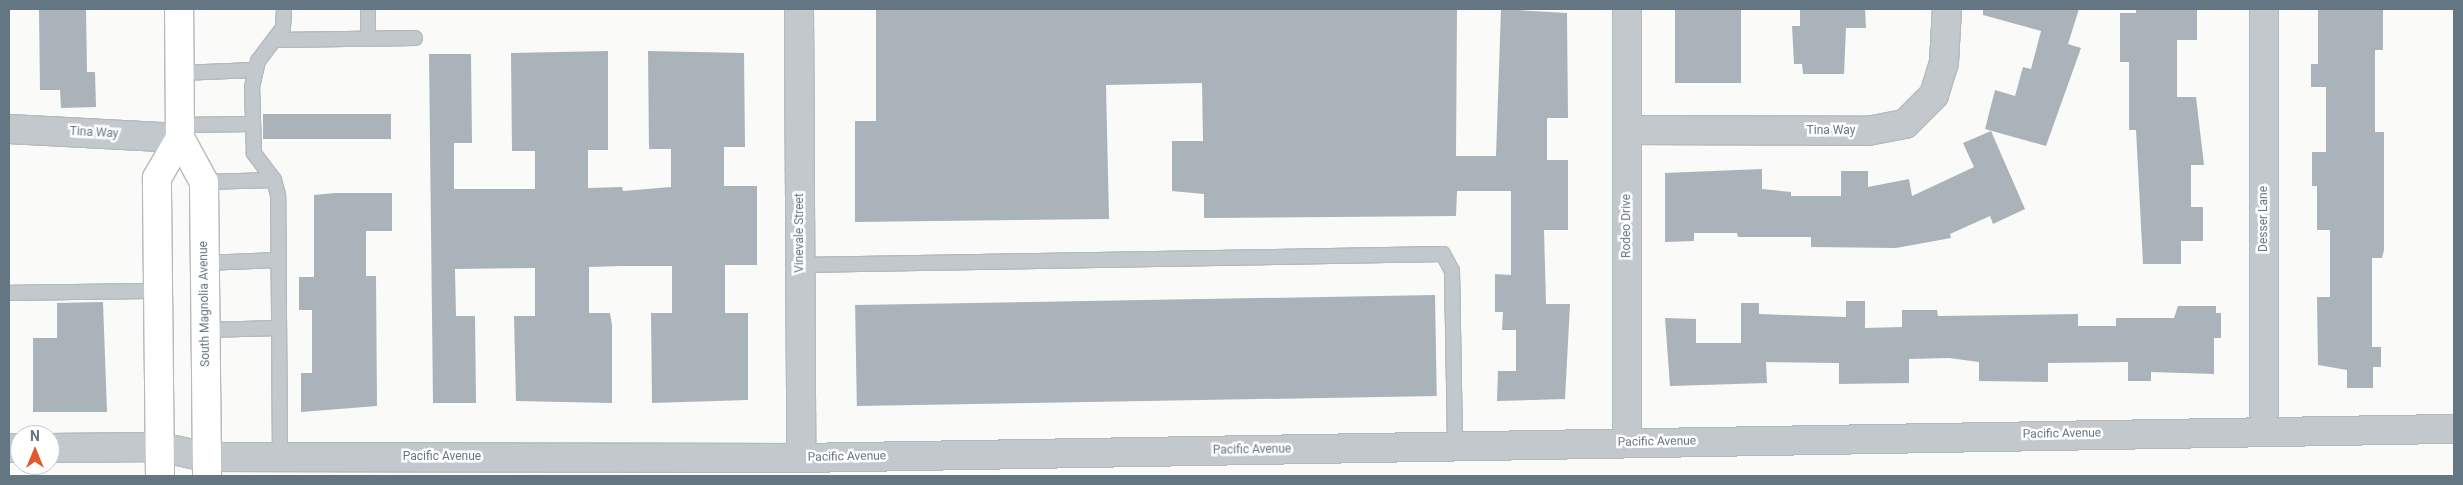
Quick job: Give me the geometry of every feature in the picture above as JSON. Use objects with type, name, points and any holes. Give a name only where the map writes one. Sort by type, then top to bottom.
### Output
[{"type":"main road","name":"South Magnolia Avenue","points":[[179,9],[180,132],[204,182],[207,466]]},
{"type":"main road","name":"South Magnolia Avenue","points":[[160,476],[157,178],[180,132]]},
{"type":"street","name":"Vinevale Street","points":[[799,9],[801,458]]},
{"type":"street","name":"Rodeo Drive","points":[[1627,9],[1627,443]]},
{"type":"street","name":"Tina Way","points":[[1628,130],[1868,131],[1905,124],[1934,95],[1944,62],[1947,9]]},
{"type":"street","name":"Desser Lane","points":[[2264,9],[2264,430]]},
{"type":"street","name":"Tina Way","points":[[9,129],[180,132]]},
{"type":"street","name":"Pacific Avenue","points":[[60,448],[160,447],[207,466],[280,457],[801,458],[2264,430],[2454,430]]},
{"type":"lane","points":[[280,457],[278,260],[274,180],[254,153],[252,124],[254,70],[283,28],[284,9]]},
{"type":"lane","points":[[368,9],[368,39]]},
{"type":"lane","points":[[276,40],[415,38]]},
{"type":"lane","points":[[180,73],[254,70]]},
{"type":"lane","points":[[180,132],[252,124]]},
{"type":"lane","points":[[204,182],[274,180]]},
{"type":"lane","points":[[800,266],[1443,254],[1452,271],[1454,446]]},
{"type":"lane","points":[[204,263],[278,260]]},
{"type":"lane","points":[[9,293],[158,291]]},
{"type":"lane","points":[[205,330],[279,328]]},
{"type":"building","points":[[39,9],[86,9],[87,72],[95,72],[96,107],[61,108],[60,90],[40,90]]},
{"type":"building","points":[[876,9],[1457,9],[1456,156],[1496,156],[1501,9],[1567,13],[1568,118],[1547,118],[1547,160],[1568,160],[1568,230],[1544,230],[1546,304],[1570,304],[1565,399],[1497,401],[1498,371],[1516,371],[1516,330],[1502,330],[1503,312],[1495,312],[1495,274],[1511,275],[1511,191],[1457,191],[1456,216],[1204,218],[1204,194],[1172,191],[1172,141],[1203,141],[1202,83],[1106,85],[1109,219],[855,222],[855,121],[876,121]]},
{"type":"building","points":[[1675,9],[1741,9],[1741,83],[1675,83]]},
{"type":"building","points":[[1800,9],[1865,9],[1866,28],[1846,28],[1844,74],[1803,74],[1802,64],[1794,64],[1792,26],[1800,26]]},
{"type":"building","points":[[1983,9],[2079,9],[2068,44],[2081,48],[2046,146],[1985,129],[1995,90],[2015,96],[2023,67],[2031,69],[2041,31],[1983,15]]},
{"type":"building","points":[[2136,9],[2197,9],[2197,40],[2177,40],[2177,97],[2196,97],[2204,165],[2191,165],[2191,207],[2203,207],[2203,241],[2181,241],[2181,264],[2143,264],[2136,130],[2129,130],[2129,62],[2120,62],[2120,13],[2136,13]]},
{"type":"building","points":[[2318,9],[2383,9],[2383,50],[2375,50],[2375,132],[2384,132],[2384,250],[2382,258],[2372,258],[2372,347],[2381,347],[2381,367],[2373,367],[2373,388],[2347,388],[2347,370],[2318,365],[2317,297],[2330,297],[2330,230],[2317,230],[2317,186],[2312,186],[2312,152],[2326,152],[2326,87],[2311,87],[2311,64],[2318,64]]},
{"type":"building","points":[[608,51],[608,150],[588,150],[588,188],[622,187],[623,191],[671,187],[671,149],[649,149],[648,51],[744,53],[745,147],[724,147],[724,186],[757,186],[757,265],[725,265],[725,313],[748,313],[748,400],[652,403],[651,313],[672,313],[672,266],[621,266],[589,267],[589,313],[610,313],[612,325],[612,403],[516,401],[514,316],[535,316],[535,268],[455,269],[456,316],[475,316],[476,403],[433,403],[429,54],[471,54],[472,143],[454,143],[454,189],[535,189],[535,151],[512,151],[511,53]]},
{"type":"building","points":[[263,114],[391,114],[391,139],[263,139]]},
{"type":"building","points":[[1991,131],[2025,209],[1993,224],[1990,216],[1950,234],[1951,238],[1896,248],[1811,247],[1811,237],[1738,237],[1737,233],[1694,233],[1694,241],[1665,242],[1665,173],[1762,169],[1762,189],[1791,192],[1791,196],[1841,196],[1841,171],[1868,171],[1868,187],[1909,179],[1912,196],[1974,167],[1963,143]]},
{"type":"building","points":[[392,193],[392,231],[366,231],[366,276],[376,276],[377,406],[301,412],[301,373],[312,373],[312,310],[299,310],[299,277],[314,277],[314,195]]},
{"type":"building","points":[[1435,295],[1437,396],[857,406],[855,305]]},
{"type":"building","points":[[1846,301],[1865,301],[1865,328],[1902,327],[1902,310],[1937,310],[1938,316],[2078,314],[2078,326],[2116,326],[2116,318],[2174,318],[2178,306],[2216,306],[2216,313],[2221,313],[2221,338],[2214,338],[2214,374],[2151,372],[2151,381],[2128,381],[2128,362],[2048,363],[2048,382],[1979,381],[1979,362],[1949,358],[1909,359],[1909,383],[1839,384],[1839,363],[1766,362],[1767,383],[1670,386],[1665,318],[1696,319],[1696,343],[1741,343],[1741,303],[1759,303],[1759,314],[1846,317]]},
{"type":"building","points":[[103,302],[107,412],[33,412],[33,338],[57,338],[57,303]]}]
